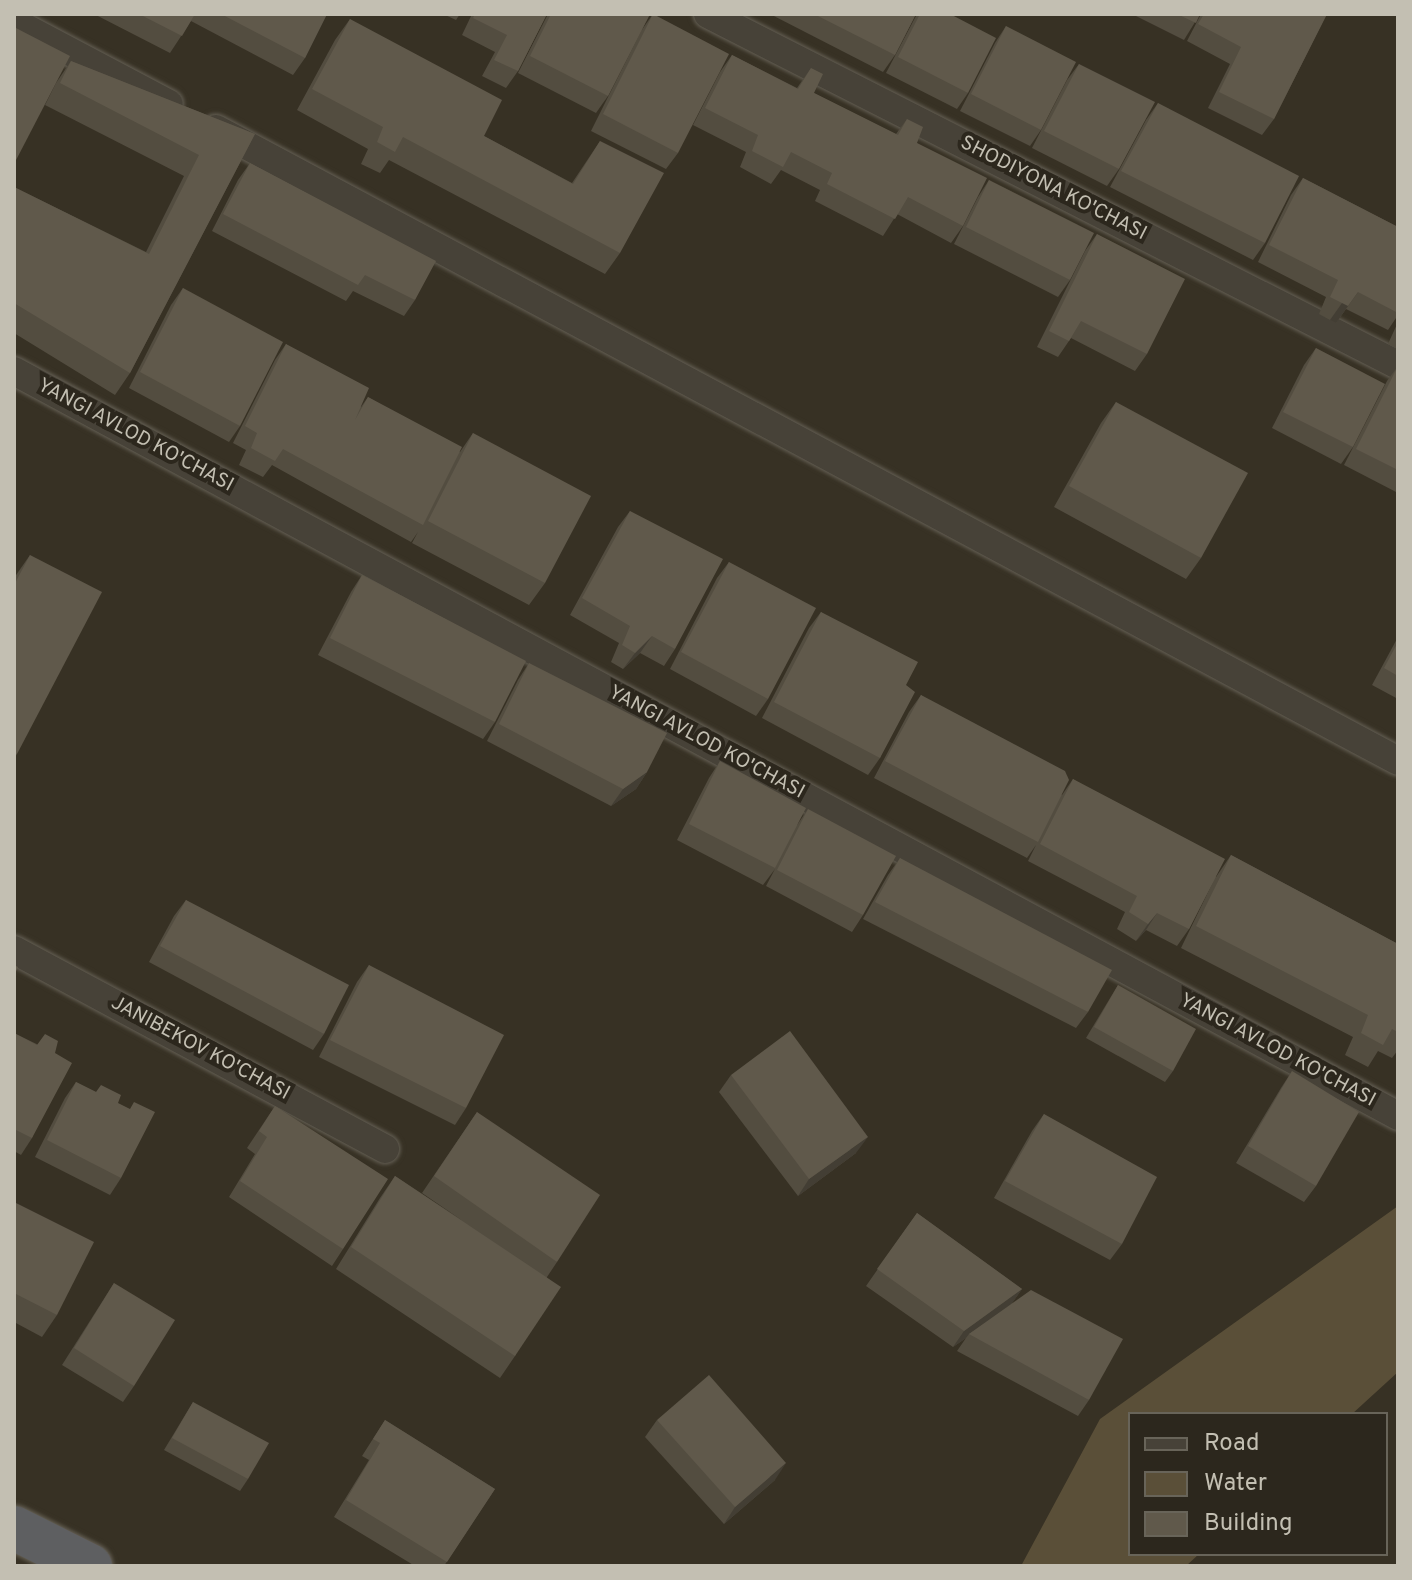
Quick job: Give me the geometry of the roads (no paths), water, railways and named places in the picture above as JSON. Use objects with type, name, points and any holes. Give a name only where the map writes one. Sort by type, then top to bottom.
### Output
[{"type":"highway","points":[[14,1528],[90,1566]]},
{"type":"street","name":"SHODIYONA KO'CHASI","points":[[708,14],[1398,365]]},
{"type":"street","points":[[14,22],[1398,761]]},
{"type":"street","name":"YANGI AVLOD KO'CHASI","points":[[14,371],[1398,1116]]},
{"type":"street","name":"JANIBEKOV KO'CHASI","points":[[14,950],[385,1149]]},
{"type":"water","points":[[1398,1206],[1398,1372],[1354,1412],[1128,1412],[1128,1556],[1197,1556],[1186,1566],[1021,1566],[1100,1419]]}]
